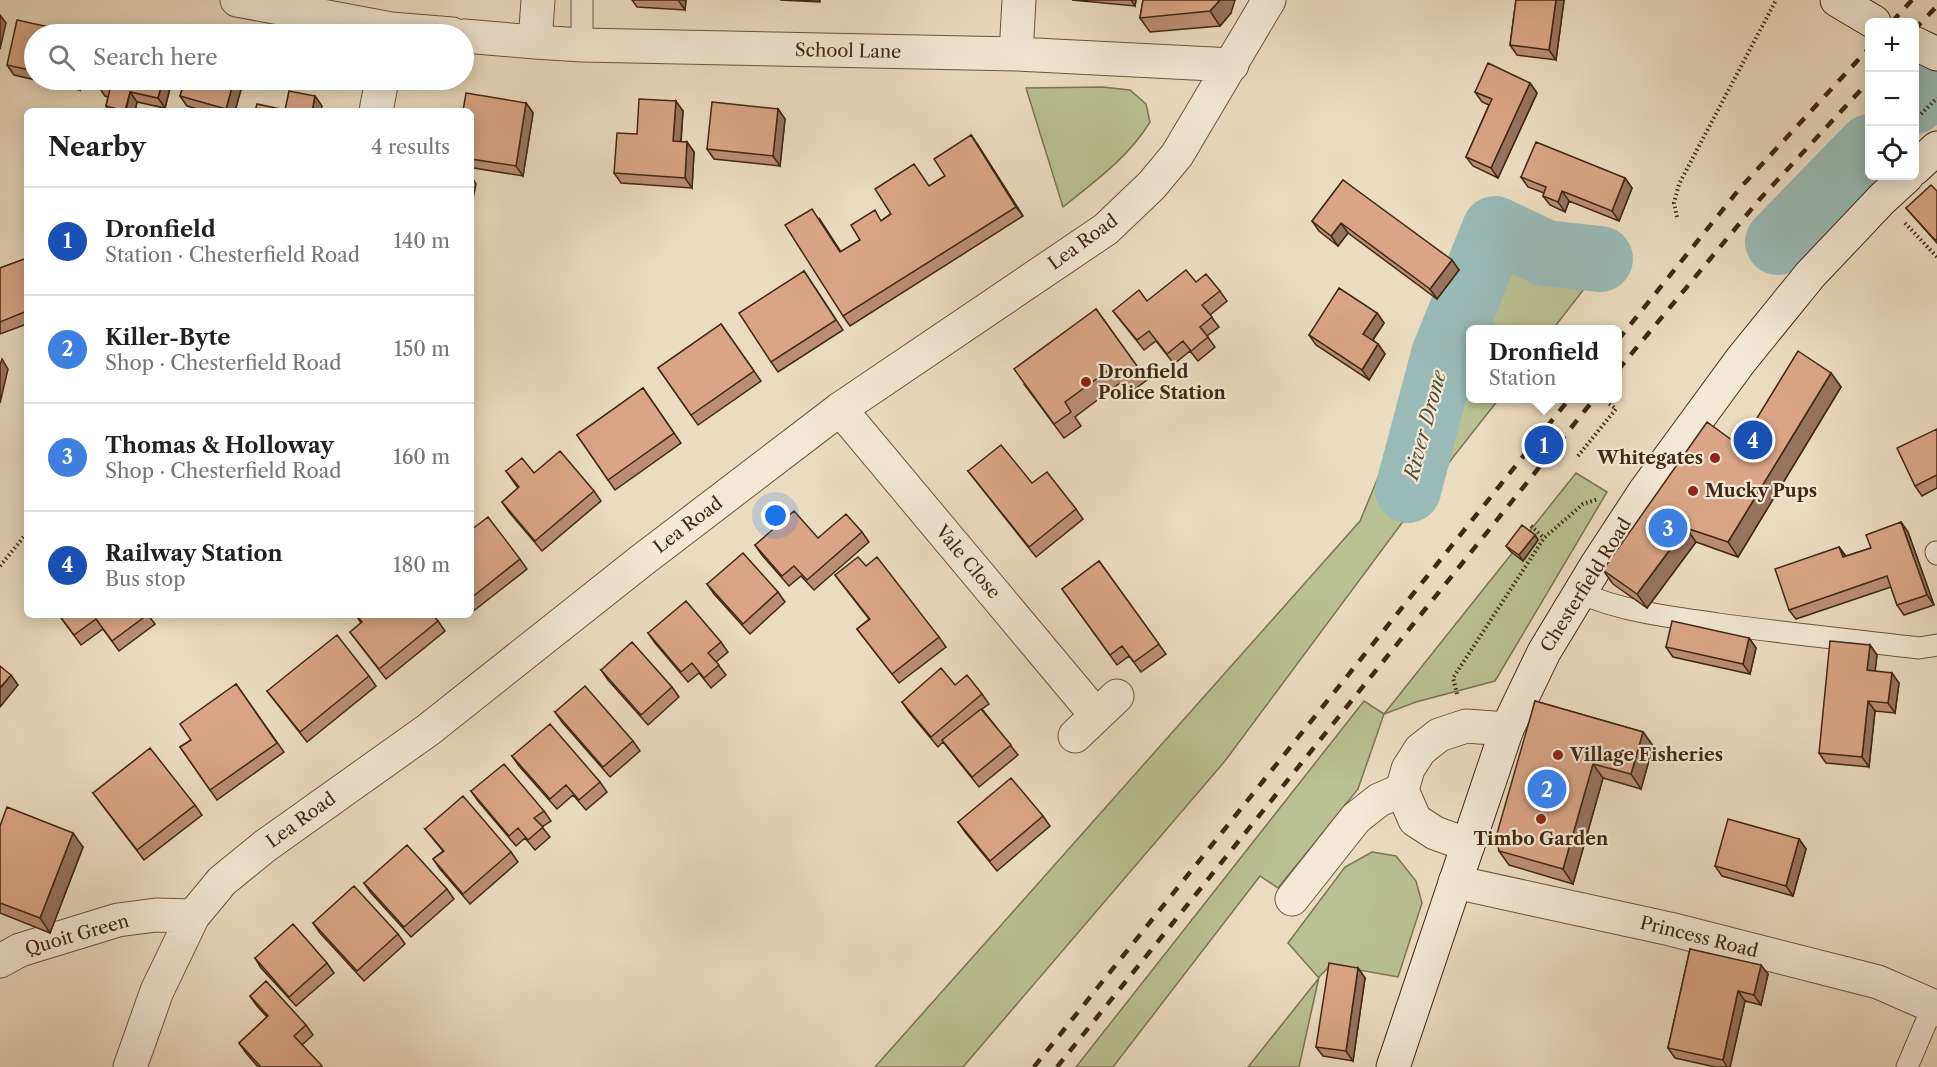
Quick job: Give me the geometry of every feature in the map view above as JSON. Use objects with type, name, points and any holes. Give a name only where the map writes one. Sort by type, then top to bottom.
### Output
[{"type":"street","points":[[237,0],[352,24]]},
{"type":"street","points":[[535,42],[538,0]]},
{"type":"street","points":[[1016,54],[1019,0]]},
{"type":"street","name":"Lea Road","points":[[130,1067],[157,991],[193,916],[222,881],[265,846],[428,730],[641,561],[840,409],[1106,228],[1152,185],[1177,155],[1269,0]]},
{"type":"street","points":[[1837,0],[1867,18]]},
{"type":"street","name":"School Lane","points":[[474,37],[582,45],[1016,54],[1232,65]]},
{"type":"street","points":[[1919,45],[1937,54]]},
{"type":"street","points":[[377,108],[380,90]]},
{"type":"street","points":[[1919,164],[1937,148]]},
{"type":"street","name":"Chesterfield Road","points":[[1394,1067],[1507,729],[1544,652],[1645,491],[1741,360],[1810,275],[1903,180]]},
{"type":"street","name":"Vale Close","points":[[840,409],[1096,715]]},
{"type":"street","points":[[1468,845],[1435,833],[1415,820],[1402,790],[1408,769],[1420,750],[1439,735],[1466,726],[1507,729]]},
{"type":"street","points":[[1292,899],[1356,818],[1379,800],[1402,790]]},
{"type":"street","name":"Princess Road","points":[[1455,882],[1670,929],[1867,979],[1935,1008]]},
{"type":"street","name":"Quoit Green","points":[[6,950],[118,920],[156,915],[193,916]]},
{"type":"lane","points":[[582,0],[582,45]]},
{"type":"lane","points":[[1580,593],[1602,603],[1656,615],[1919,648],[1937,645]]},
{"type":"lane","points":[[1907,1067],[1935,1008]]},
{"type":"path","points":[[1677,217],[1674,203],[1678,184],[1776,0]]},
{"type":"path","points":[[1919,117],[1937,98]]},
{"type":"path","points":[[1882,199],[1937,257]]},
{"type":"path","points":[[1578,456],[1616,410],[1607,403]]},
{"type":"path","points":[[1453,678],[1544,538],[1583,504],[1617,492],[1645,491]]},
{"type":"path","points":[[1531,526],[1544,538]]},
{"type":"path","points":[[0,566],[24,537]]},
{"type":"green space","points":[[1102,87],[1130,90],[1146,104],[1150,122],[1121,158],[1063,207],[1026,88]]},
{"type":"green space","points":[[1490,208],[1615,249],[1556,325],[1466,325],[1466,403],[1496,403],[1413,508],[1225,761],[963,1067],[875,1067],[1360,521]]},
{"type":"green space","points":[[1576,473],[1607,492],[1495,681],[1416,702],[1384,714]]},
{"type":"green space","points":[[1364,701],[1384,714],[1358,789],[1278,888],[1260,876],[1113,1067],[1076,1067]]},
{"type":"green space","points":[[1372,852],[1396,856],[1416,881],[1422,903],[1398,977],[1331,965],[1319,978],[1288,943],[1345,867]]},
{"type":"green space","points":[[1319,978],[1299,1067],[1248,1067]]},
{"type":"building","points":[[1143,0],[1220,0],[1210,11],[1140,18]]},
{"type":"building","points":[[1516,0],[1556,0],[1549,50],[1510,45]]},
{"type":"building","points":[[17,20],[35,24],[24,24],[24,69],[7,65]]},
{"type":"building","points":[[1488,63],[1530,83],[1491,168],[1466,157],[1492,99],[1475,92]]},
{"type":"building","points":[[110,90],[160,90],[158,98],[130,92],[126,108],[106,106]]},
{"type":"building","points":[[182,90],[231,90],[226,108],[180,96]]},
{"type":"building","points":[[289,91],[315,96],[313,108],[285,108]]},
{"type":"building","points":[[466,93],[526,103],[516,166],[474,159],[474,108],[464,108]]},
{"type":"building","points":[[639,99],[676,101],[673,141],[687,142],[685,178],[614,173],[617,133],[637,134]]},
{"type":"building","points":[[712,102],[778,109],[773,156],[707,149]]},
{"type":"building","points":[[257,104],[276,108],[256,108]]},
{"type":"building","points":[[971,135],[1016,207],[843,316],[785,225],[812,209],[840,252],[860,240],[851,225],[875,210],[881,221],[891,214],[875,189],[914,164],[929,186],[945,176],[934,159]]},
{"type":"building","points":[[1536,142],[1625,178],[1612,211],[1562,191],[1558,202],[1543,196],[1546,187],[1521,177]]},
{"type":"building","points":[[1343,180],[1452,260],[1430,289],[1341,223],[1331,236],[1312,221]]},
{"type":"building","points":[[1931,185],[1937,191],[1937,239],[1935,240],[1906,208]]},
{"type":"building","points":[[24,259],[24,312],[0,322],[0,268]]},
{"type":"building","points":[[1186,270],[1196,282],[1206,274],[1220,291],[1202,305],[1212,317],[1200,327],[1208,337],[1191,351],[1183,341],[1167,354],[1149,331],[1137,340],[1113,311],[1139,290],[1147,301]]},
{"type":"building","points":[[804,271],[836,320],[771,362],[739,313]]},
{"type":"building","points":[[1339,288],[1377,313],[1363,334],[1378,344],[1362,370],[1309,335]]},
{"type":"building","name":"Dronfield Police Station","points":[[1096,309],[1137,366],[1118,380],[1110,369],[1065,402],[1071,412],[1054,424],[1014,369]]},
{"type":"building","points":[[721,324],[754,371],[691,415],[658,368]]},
{"type":"building","points":[[1798,351],[1831,373],[1728,542],[1686,528],[1637,594],[1603,570],[1707,422],[1740,446]]},
{"type":"building","points":[[643,388],[674,433],[608,480],[577,435]]},
{"type":"building","points":[[1937,429],[1937,475],[1915,486],[1897,448]]},
{"type":"building","points":[[1001,445],[1032,483],[1047,472],[1076,509],[1029,547],[968,471]]},
{"type":"building","points":[[560,451],[594,491],[535,541],[502,502],[519,487],[506,471],[522,458],[534,473]]},
{"type":"building","points":[[794,511],[818,538],[846,514],[862,532],[807,580],[794,566],[782,576],[755,545]]},
{"type":"building","points":[[488,517],[520,559],[474,596],[474,528]]},
{"type":"building","points":[[1901,522],[1927,595],[1897,605],[1887,576],[1789,610],[1775,569],[1839,547],[1843,557],[1871,548],[1866,535]]},
{"type":"building","points":[[1522,525],[1535,535],[1519,555],[1506,546]]},
{"type":"building","points":[[743,553],[778,592],[743,624],[707,584]]},
{"type":"building","points":[[858,557],[866,566],[877,557],[939,637],[892,674],[857,629],[870,619],[835,575]]},
{"type":"building","points":[[1099,561],[1159,644],[1134,662],[1122,646],[1110,655],[1062,589]]},
{"type":"building","points":[[686,601],[721,642],[708,653],[719,665],[704,678],[692,663],[681,672],[648,633]]},
{"type":"building","points":[[61,618],[143,618],[112,641],[96,619],[74,635]]},
{"type":"building","points":[[359,618],[436,618],[438,621],[379,669],[350,632],[362,622]]},
{"type":"building","points":[[1672,621],[1749,638],[1743,664],[1666,647]]},
{"type":"building","points":[[337,635],[369,676],[300,732],[267,691]]},
{"type":"building","points":[[1830,641],[1870,645],[1867,670],[1892,673],[1888,703],[1868,701],[1862,757],[1819,753]]},
{"type":"building","points":[[632,642],[672,687],[641,715],[601,670]]},
{"type":"building","points":[[0,666],[11,675],[0,688]]},
{"type":"building","points":[[941,668],[955,685],[967,675],[982,694],[931,737],[902,702]]},
{"type":"building","points":[[236,684],[277,743],[210,790],[180,747],[191,740],[180,724]]},
{"type":"building","points":[[585,686],[633,741],[603,767],[555,712]]},
{"type":"building","points":[[1535,701],[1643,732],[1631,774],[1593,764],[1563,869],[1499,851],[1496,837]]},
{"type":"building","points":[[981,709],[1011,745],[972,777],[942,740]]},
{"type":"building","points":[[550,724],[600,782],[579,800],[566,785],[550,799],[512,756]]},
{"type":"building","points":[[150,748],[195,805],[137,850],[93,793]]},
{"type":"building","points":[[504,764],[544,811],[534,818],[543,827],[528,840],[518,828],[509,836],[471,791]]},
{"type":"building","points":[[1011,778],[1043,816],[990,861],[958,822]]},
{"type":"building","points":[[463,796],[511,852],[463,894],[433,859],[444,851],[425,829]]},
{"type":"building","points":[[7,807],[73,833],[40,918],[0,903],[0,826]]},
{"type":"building","points":[[1728,819],[1799,839],[1786,886],[1715,866]]},
{"type":"building","points":[[407,845],[447,889],[404,927],[364,883]]},
{"type":"building","points":[[354,886],[398,934],[357,971],[313,923]]},
{"type":"building","points":[[293,924],[327,963],[289,997],[255,958]]},
{"type":"building","points":[[1690,949],[1761,965],[1754,995],[1738,991],[1723,1060],[1668,1048]]},
{"type":"building","points":[[1329,963],[1358,968],[1346,1051],[1316,1047]]},
{"type":"building","points":[[266,981],[306,1025],[294,1036],[321,1067],[261,1067],[239,1043],[268,1016],[250,996]]},
{"type":"waterway","name":"River Drone","points":[[1919,96],[1930,85]]},
{"type":"waterway","name":"River Drone","points":[[1778,242],[1865,152]]},
{"type":"waterway","name":"River Drone","points":[[1408,490],[1444,355],[1495,229],[1545,253],[1600,259]]},
{"type":"railway","points":[[1896,18],[1912,0]]},
{"type":"railway","points":[[1919,25],[1937,6]]},
{"type":"railway","points":[[1622,335],[1741,187],[1865,52]]},
{"type":"railway","points":[[1622,365],[1759,200],[1865,85]]},
{"type":"railway","points":[[1034,1067],[1566,403]]},
{"type":"railway","points":[[1057,1067],[1591,403]]},
{"type":"place","name":"Dronfield Police Station","points":[[1086,382]]},
{"type":"place","name":"Railway Station","points":[[1753,440]]},
{"type":"place","name":"Dronfield","points":[[1544,445]]},
{"type":"place","name":"Whitegates","points":[[1715,458]]},
{"type":"place","name":"Mucky Pups","points":[[1693,491]]},
{"type":"place","name":"Thomas & Holloway","points":[[1668,528]]},
{"type":"place","name":"Village Fisheries","points":[[1558,755]]},
{"type":"place","name":"Killer-Byte","points":[[1547,789]]},
{"type":"place","name":"Timbo Garden","points":[[1541,819]]}]
